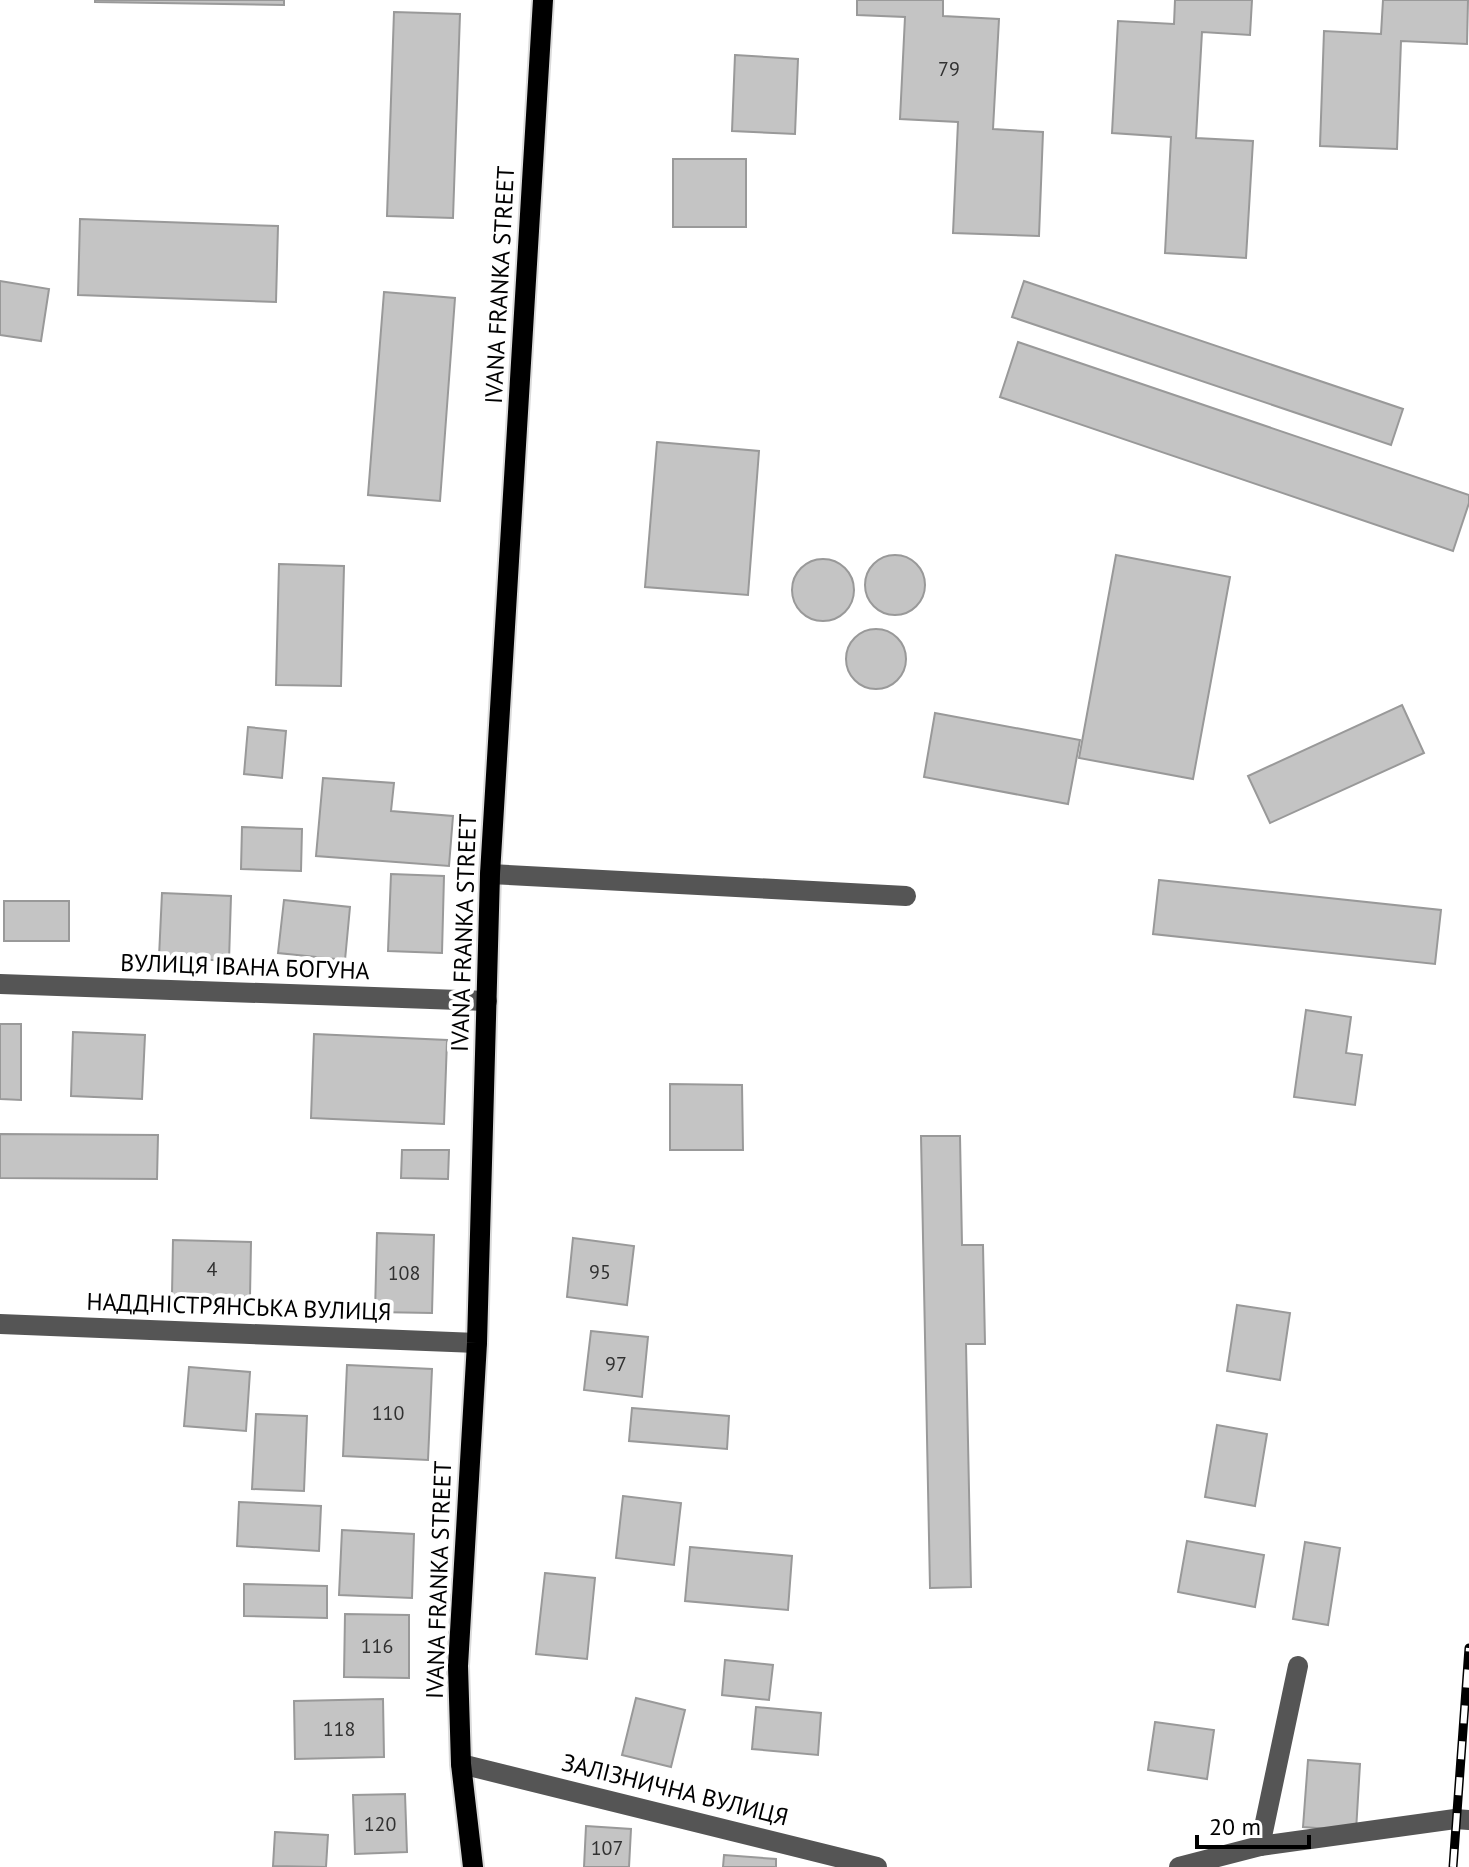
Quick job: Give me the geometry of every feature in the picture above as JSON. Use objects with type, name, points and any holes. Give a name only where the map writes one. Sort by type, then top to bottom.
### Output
[{"type":"main road","name":"IVANA FRANKA STREET","points":[[473,1867],[461,1764],[458,1666],[477,1343],[490,874],[543,0]]},
{"type":"street","points":[[490,874],[906,896]]},
{"type":"street","name":"ВУЛИЦЯ ІВАНА БОГУНА","points":[[0,984],[487,1001]]},
{"type":"street","name":"НАДДНІСТРЯНСЬКА ВУЛИЦЯ","points":[[0,1324],[477,1343]]},
{"type":"street","points":[[1260,1846],[1298,1666]]},
{"type":"street","name":"ЗАЛІЗНИЧНА ВУЛИЦЯ","points":[[461,1764],[877,1867]]},
{"type":"street","points":[[1179,1867],[1260,1846],[1455,1819],[1469,1820]]},
{"type":"building","points":[[284,0],[284,5],[95,2]]},
{"type":"building","points":[[857,0],[943,0],[943,16],[999,19],[993,129],[1043,132],[1039,236],[953,233],[958,122],[900,119],[905,17],[857,15]]},
{"type":"building","points":[[1175,0],[1252,0],[1250,35],[1202,32],[1196,138],[1253,141],[1246,258],[1165,253],[1171,137],[1112,133],[1118,21],[1174,24]]},
{"type":"building","points":[[1383,0],[1468,0],[1467,44],[1401,41],[1397,149],[1320,146],[1324,31],[1381,34]]},
{"type":"building","points":[[394,12],[460,14],[453,218],[387,216]]},
{"type":"building","points":[[735,55],[798,59],[795,134],[732,131]]},
{"type":"building","points":[[673,159],[746,159],[746,227],[673,227]]},
{"type":"building","points":[[80,219],[278,226],[276,302],[78,295]]},
{"type":"building","points":[[0,281],[49,289],[41,341],[0,335]]},
{"type":"building","points":[[1024,281],[1403,409],[1391,445],[1012,317]]},
{"type":"building","points":[[384,292],[455,298],[440,501],[368,495]]},
{"type":"building","points":[[1018,342],[1469,495],[1453,551],[1000,397]]},
{"type":"building","points":[[657,442],[759,451],[748,595],[645,587]]},
{"type":"building","points":[[895,555],[906,557],[916,564],[923,574],[923,596],[916,606],[906,613],[895,615],[884,613],[874,606],[867,596],[865,585],[867,574],[874,564],[884,557]]},
{"type":"building","points":[[1116,555],[1230,577],[1193,779],[1079,758]]},
{"type":"building","points":[[823,559],[845,568],[854,590],[845,612],[823,621],[801,612],[792,590],[801,568]]},
{"type":"building","points":[[279,564],[344,566],[341,686],[276,685]]},
{"type":"building","points":[[876,629],[887,631],[897,638],[904,648],[904,670],[897,680],[887,687],[876,689],[865,687],[855,680],[848,670],[846,659],[848,648],[855,638],[865,631]]},
{"type":"building","points":[[1402,705],[1424,753],[1270,823],[1248,776]]},
{"type":"building","points":[[935,713],[1080,740],[1068,804],[924,777]]},
{"type":"building","points":[[248,727],[286,731],[282,778],[244,774]]},
{"type":"building","points":[[323,778],[394,783],[391,811],[453,816],[449,866],[316,856]]},
{"type":"building","points":[[242,827],[302,829],[301,871],[241,869]]},
{"type":"building","points":[[391,874],[444,876],[442,953],[388,951]]},
{"type":"building","points":[[1159,880],[1441,910],[1435,964],[1153,934]]},
{"type":"building","points":[[162,893],[231,896],[229,961],[159,957]]},
{"type":"building","points":[[284,900],[350,907],[345,960],[278,953]]},
{"type":"building","points":[[4,901],[69,901],[69,941],[4,941]]},
{"type":"building","points":[[1306,1010],[1351,1017],[1346,1053],[1362,1055],[1355,1105],[1294,1097]]},
{"type":"building","points":[[0,1024],[21,1024],[21,1100],[0,1099]]},
{"type":"building","points":[[73,1032],[145,1035],[142,1099],[71,1096]]},
{"type":"building","points":[[314,1034],[447,1040],[444,1124],[311,1118]]},
{"type":"building","points":[[670,1084],[742,1085],[743,1150],[670,1150]]},
{"type":"building","points":[[0,1134],[158,1135],[157,1179],[0,1178]]},
{"type":"building","points":[[921,1136],[960,1136],[962,1245],[983,1245],[985,1344],[966,1344],[971,1587],[930,1588]]},
{"type":"building","points":[[402,1150],[449,1150],[448,1179],[401,1178]]},
{"type":"building","points":[[377,1233],[434,1235],[432,1313],[375,1312]]},
{"type":"building","points":[[573,1238],[634,1246],[627,1305],[567,1297]]},
{"type":"building","points":[[173,1240],[251,1242],[250,1297],[172,1295]]},
{"type":"building","points":[[1237,1305],[1290,1313],[1280,1380],[1227,1371]]},
{"type":"building","points":[[591,1331],[648,1337],[642,1397],[584,1390]]},
{"type":"building","points":[[347,1365],[432,1369],[428,1460],[343,1456]]},
{"type":"building","points":[[189,1367],[250,1372],[246,1431],[184,1426]]},
{"type":"building","points":[[632,1408],[729,1416],[727,1449],[629,1441]]},
{"type":"building","points":[[256,1414],[307,1416],[304,1491],[252,1489]]},
{"type":"building","points":[[1217,1425],[1267,1434],[1255,1506],[1205,1497]]},
{"type":"building","points":[[623,1496],[681,1503],[674,1565],[616,1558]]},
{"type":"building","points":[[239,1502],[321,1506],[319,1551],[237,1546]]},
{"type":"building","points":[[342,1530],[414,1534],[412,1598],[339,1595]]},
{"type":"building","points":[[1187,1541],[1264,1555],[1255,1607],[1178,1592]]},
{"type":"building","points":[[1305,1542],[1340,1548],[1328,1625],[1293,1619]]},
{"type":"building","points":[[690,1547],[792,1556],[788,1610],[685,1601]]},
{"type":"building","points":[[545,1573],[595,1578],[587,1659],[536,1654]]},
{"type":"building","points":[[244,1584],[327,1586],[327,1618],[244,1616]]},
{"type":"building","points":[[345,1614],[409,1615],[409,1678],[344,1677]]},
{"type":"building","points":[[725,1660],[773,1665],[769,1700],[722,1695]]},
{"type":"building","points":[[636,1698],[685,1710],[671,1767],[622,1755]]},
{"type":"building","points":[[383,1699],[384,1757],[295,1759],[294,1701]]},
{"type":"building","points":[[756,1707],[821,1713],[818,1755],[752,1749]]},
{"type":"building","points":[[1155,1722],[1214,1730],[1207,1779],[1148,1770]]},
{"type":"building","points":[[1308,1760],[1360,1764],[1356,1831],[1303,1827]]},
{"type":"building","points":[[405,1794],[407,1852],[355,1854],[353,1795]]},
{"type":"building","points":[[586,1826],[631,1829],[629,1867],[584,1867]]},
{"type":"building","points":[[275,1832],[328,1835],[326,1867],[273,1866]]},
{"type":"building","points":[[724,1855],[776,1859],[776,1867],[723,1867]]},
{"type":"railway","points":[[1453,1867],[1469,1648]]}]
